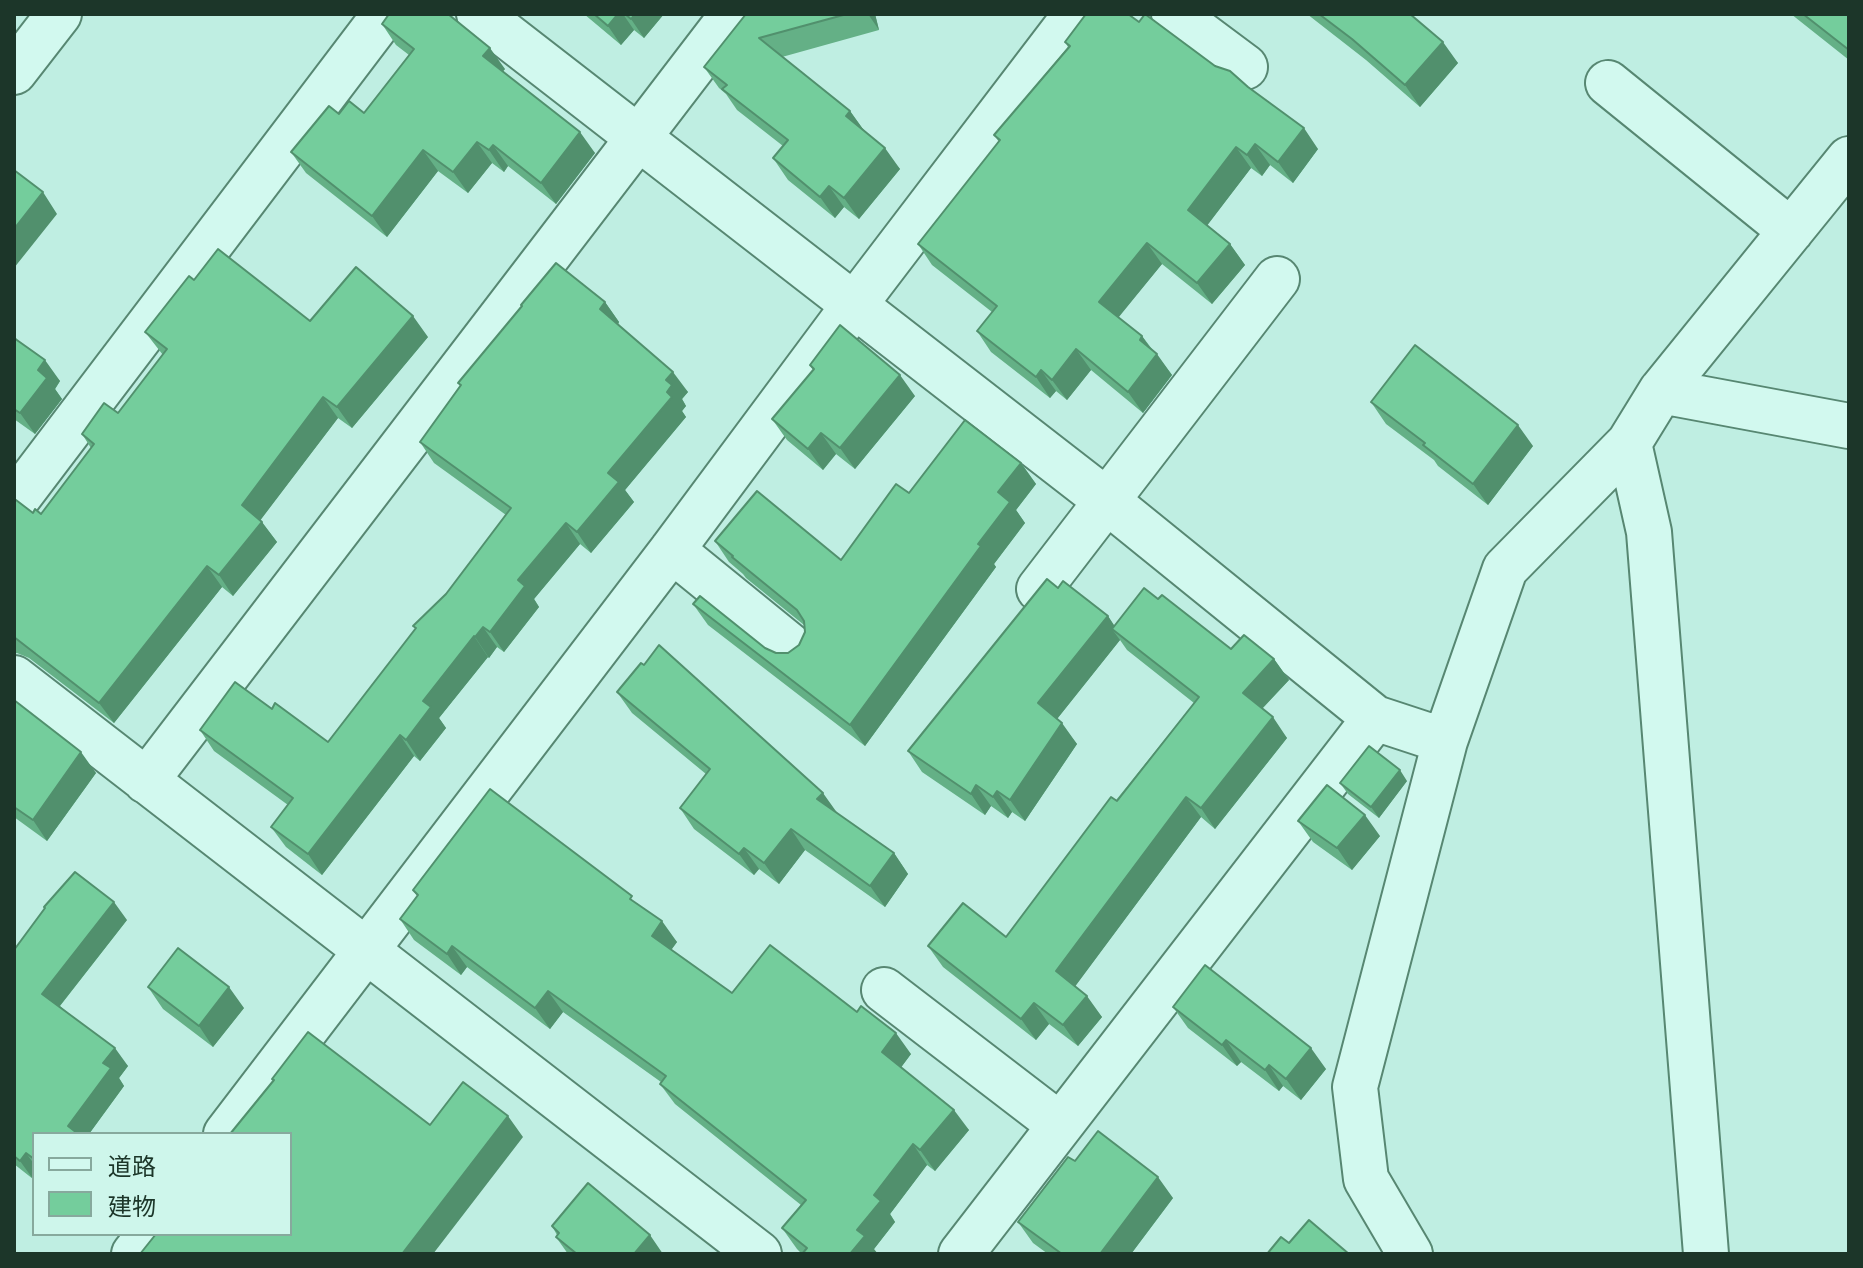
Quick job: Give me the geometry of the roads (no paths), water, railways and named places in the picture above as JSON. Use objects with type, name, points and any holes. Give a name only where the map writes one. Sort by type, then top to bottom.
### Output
[{"type":"street","points":[[14,72],[59,14]]},
{"type":"street","points":[[14,503],[385,14]]},
{"type":"street","points":[[479,14],[1107,501],[1375,718],[1445,741]]},
{"type":"street","points":[[146,781],[733,14]]},
{"type":"street","points":[[228,1132],[1076,14]]},
{"type":"street","points":[[1174,14],[1245,67]]},
{"type":"street","points":[[1608,83],[1791,231]]},
{"type":"street","points":[[1410,1254],[1366,1179],[1355,1087],[1445,741],[1505,569],[1629,443],[1661,391],[1849,159]]},
{"type":"street","points":[[1039,589],[1277,279]]},
{"type":"street","points":[[1661,391],[1849,426]]},
{"type":"street","points":[[1629,443],[1649,532],[1706,1254]]},
{"type":"street","points":[[672,550],[795,650]]},
{"type":"street","points":[[14,678],[759,1254]]},
{"type":"street","points":[[961,1254],[1375,718]]},
{"type":"street","points":[[884,990],[1060,1125]]},
{"type":"street","points":[[134,1254],[148,1236]]}]
